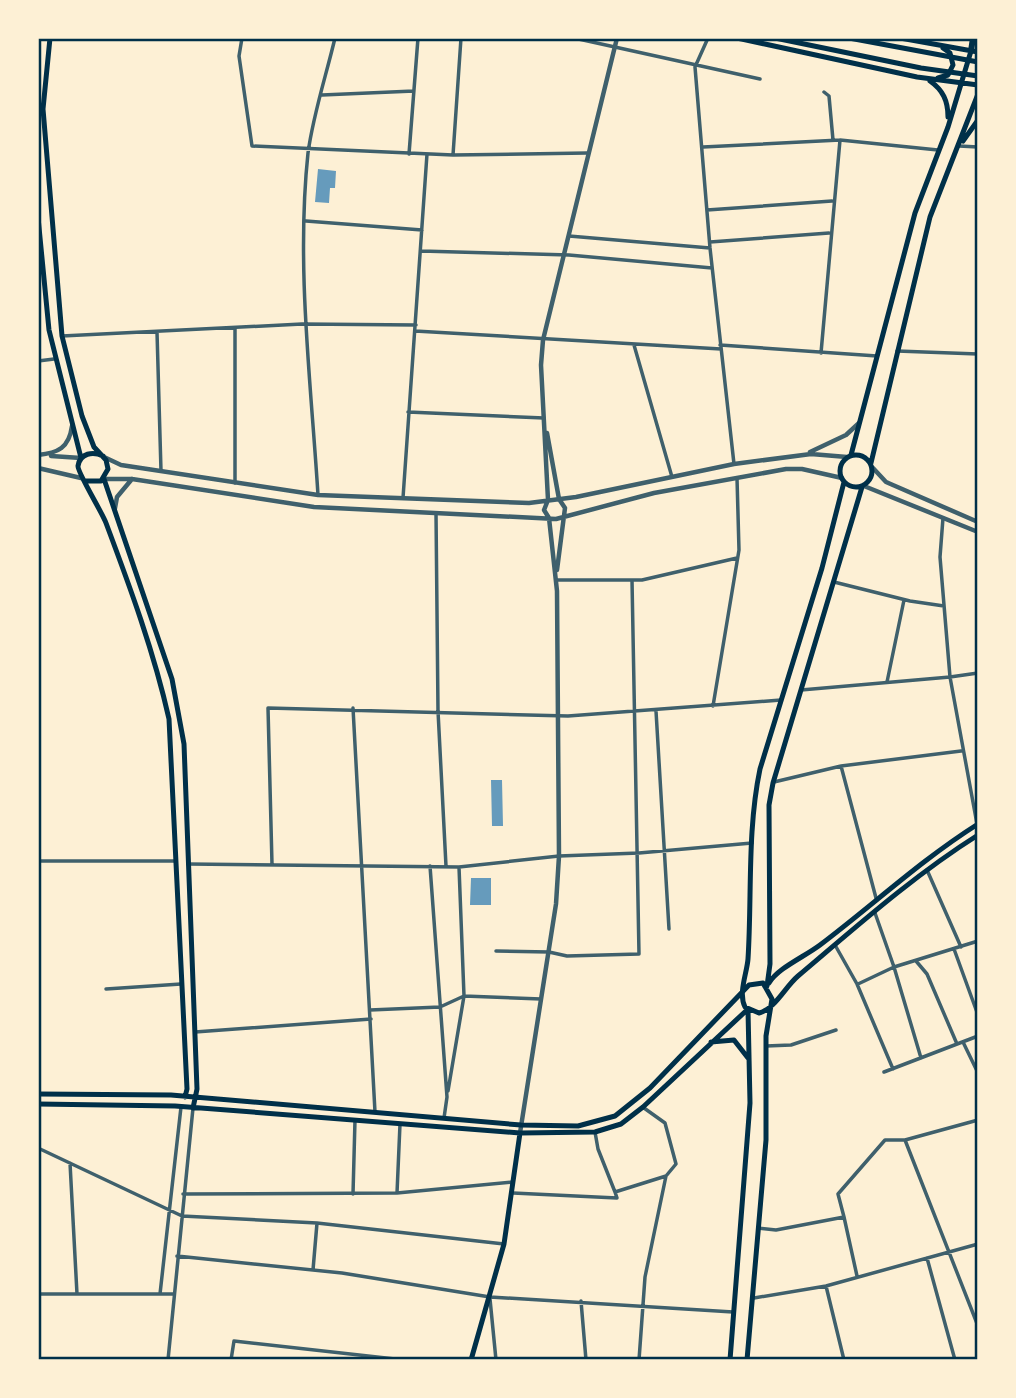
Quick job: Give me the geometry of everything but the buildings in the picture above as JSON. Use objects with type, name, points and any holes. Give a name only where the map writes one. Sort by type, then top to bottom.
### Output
[{"type":"highway","points":[[914,38],[925,38]]},
{"type":"highway","points":[[973,38],[974,51]]},
{"type":"main road","points":[[50,38],[44,109],[62,336],[82,416],[94,447],[103,456],[108,469],[104,479],[172,679],[179,712],[194,1032],[193,1108]]},
{"type":"main road","points":[[737,38],[917,77],[978,85]]},
{"type":"main road","points":[[775,38],[921,68],[978,76]]},
{"type":"main road","points":[[849,38],[923,54],[978,62]]},
{"type":"main road","points":[[730,1360],[746,1179],[749,1061],[748,1009],[743,1002],[743,992],[748,964],[754,799],[822,568],[843,480],[840,469],[849,456],[879,356],[915,213],[974,51],[900,38]]},
{"type":"main road","points":[[932,79],[948,75],[953,65],[950,53],[937,45]]},
{"type":"main road","points":[[917,77],[932,82],[941,90],[947,103],[948,127]]},
{"type":"main road","points":[[747,1360],[766,1140],[766,1046],[771,1004],[771,993],[767,986],[770,964],[769,806],[863,486],[872,476],[897,351],[930,217],[978,94]]},
{"type":"main road","points":[[959,146],[978,120]]},
{"type":"main road","points":[[38,217],[54,359],[81,458],[78,468],[81,478],[95,495],[107,525],[161,682],[172,745],[187,1089],[181,1107]]},
{"type":"main road","points":[[81,458],[89,453],[103,456]]},
{"type":"main road","points":[[849,456],[864,456],[872,466]]},
{"type":"main road","points":[[81,478],[90,483],[104,479]]},
{"type":"main road","points":[[843,480],[863,486]]},
{"type":"main road","points":[[767,986],[775,973],[813,951],[938,848],[977,824]]},
{"type":"main road","points":[[748,1009],[759,1013],[771,1004],[794,979],[835,945],[927,870],[978,835]]},
{"type":"main road","points":[[38,1094],[195,1097],[521,1125],[578,1126],[615,1116],[650,1088],[743,992],[754,983],[767,986]]},
{"type":"main road","points":[[38,1104],[181,1107],[520,1133],[595,1132],[621,1125],[748,1009]]},
{"type":"main road","points":[[708,1043],[724,1039],[734,1040],[749,1061]]},
{"type":"main road","points":[[471,1360],[504,1244],[520,1133]]},
{"type":"street","points":[[242,38],[239,56],[253,146],[453,155],[587,153]]},
{"type":"street","points":[[318,495],[307,325],[306,221],[309,147],[335,38]]},
{"type":"street","points":[[409,154],[418,38]]},
{"type":"street","points":[[453,155],[461,38]]},
{"type":"street","points":[[574,38],[614,50],[761,79]]},
{"type":"street","points":[[520,1133],[549,952],[559,856],[556,580],[549,518],[544,510],[548,500],[543,340],[561,256],[617,38]]},
{"type":"street","points":[[708,38],[695,67],[709,242],[734,464]]},
{"type":"street","points":[[322,94],[414,91]]},
{"type":"street","points":[[824,92],[828,96],[833,140]]},
{"type":"street","points":[[702,147],[839,140],[938,150]]},
{"type":"street","points":[[821,353],[829,233],[839,140]]},
{"type":"street","points":[[959,146],[978,147]]},
{"type":"street","points":[[402,499],[427,154]]},
{"type":"street","points":[[707,210],[832,201]]},
{"type":"street","points":[[306,221],[422,230]]},
{"type":"street","points":[[709,242],[829,233]]},
{"type":"street","points":[[567,236],[710,248]]},
{"type":"street","points":[[421,251],[561,256],[712,268]]},
{"type":"street","points":[[62,336],[307,325],[415,328],[543,340],[879,356]]},
{"type":"street","points":[[235,328],[235,483]]},
{"type":"street","points":[[157,332],[162,471]]},
{"type":"street","points":[[634,345],[673,477]]},
{"type":"street","points":[[897,351],[978,354]]},
{"type":"street","points":[[38,361],[54,359]]},
{"type":"street","points":[[408,412],[544,418]]},
{"type":"street","points":[[544,418],[559,499],[565,508],[556,580]]},
{"type":"street","points":[[804,455],[846,435],[859,423]]},
{"type":"street","points":[[38,456],[56,454],[65,447],[72,425]]},
{"type":"street","points":[[103,456],[121,465],[318,495],[496,503],[559,499],[734,464],[804,455],[849,456]]},
{"type":"street","points":[[38,456],[81,458]]},
{"type":"street","points":[[872,466],[886,482],[978,522]]},
{"type":"street","points":[[38,468],[81,478]]},
{"type":"street","points":[[104,479],[132,479],[314,508],[549,518],[737,476],[802,469],[843,480]]},
{"type":"street","points":[[713,706],[737,558],[737,476]]},
{"type":"street","points":[[115,513],[117,497],[132,479]]},
{"type":"street","points":[[863,486],[978,531]]},
{"type":"street","points":[[436,513],[438,711],[446,866]]},
{"type":"street","points":[[943,516],[940,557],[950,677],[961,751],[977,824]]},
{"type":"street","points":[[556,580],[632,580],[737,558]]},
{"type":"street","points":[[496,951],[549,952],[567,956],[639,954],[639,853],[632,714],[632,580]]},
{"type":"street","points":[[834,582],[904,600],[944,606]]},
{"type":"street","points":[[887,682],[904,600]]},
{"type":"street","points":[[801,690],[978,673]]},
{"type":"street","points":[[272,864],[268,708],[353,708],[568,716],[632,714],[781,700]]},
{"type":"street","points":[[353,708],[375,1112]]},
{"type":"street","points":[[656,711],[669,929]]},
{"type":"street","points":[[774,783],[841,766],[961,751]]},
{"type":"street","points":[[841,766],[876,898]]},
{"type":"street","points":[[188,864],[459,867],[559,856],[639,853],[752,843]]},
{"type":"street","points":[[38,861],[177,861]]},
{"type":"street","points":[[430,866],[446,1097]]},
{"type":"street","points":[[444,1118],[464,996],[459,867]]},
{"type":"street","points":[[927,870],[961,947]]},
{"type":"street","points":[[875,913],[921,1058]]},
{"type":"street","points":[[857,984],[894,967],[978,941]]},
{"type":"street","points":[[835,945],[857,984],[893,1069]]},
{"type":"street","points":[[954,949],[978,1015]]},
{"type":"street","points":[[916,961],[927,974],[957,1044]]},
{"type":"street","points":[[106,989],[183,984]]},
{"type":"street","points":[[370,1010],[440,1007],[464,996],[541,999]]},
{"type":"street","points":[[194,1032],[371,1019]]},
{"type":"street","points":[[766,1046],[791,1045],[836,1030]]},
{"type":"street","points":[[884,1072],[978,1036]]},
{"type":"street","points":[[964,1042],[978,1073]]},
{"type":"street","points":[[160,1294],[181,1107]]},
{"type":"street","points":[[639,1360],[645,1277],[666,1176],[676,1164],[665,1123],[643,1107]]},
{"type":"street","points":[[168,1360],[180,1215],[193,1108]]},
{"type":"street","points":[[353,1194],[355,1120]]},
{"type":"street","points":[[858,1277],[838,1194],[885,1140],[905,1140],[978,1120]]},
{"type":"street","points":[[397,1193],[400,1124]]},
{"type":"street","points":[[513,1193],[617,1198],[598,1149],[595,1132]]},
{"type":"street","points":[[905,1140],[978,1326]]},
{"type":"street","points":[[38,1147],[180,1215],[317,1223],[504,1244]]},
{"type":"street","points":[[70,1163],[77,1294]]},
{"type":"street","points":[[615,1192],[666,1176]]},
{"type":"street","points":[[183,1194],[397,1193],[515,1182]]},
{"type":"street","points":[[758,1227],[776,1230],[844,1217]]},
{"type":"street","points":[[313,1270],[317,1223]]},
{"type":"street","points":[[751,1298],[826,1286],[978,1244]]},
{"type":"street","points":[[177,1256],[313,1270],[490,1297],[643,1304],[733,1312]]},
{"type":"street","points":[[927,1258],[955,1360]]},
{"type":"street","points":[[826,1286],[844,1360]]},
{"type":"street","points":[[38,1294],[173,1294]]},
{"type":"street","points":[[490,1297],[496,1360]]},
{"type":"street","points":[[581,1301],[586,1360]]},
{"type":"street","points":[[231,1360],[234,1341],[404,1360]]},
{"type":"water","points":[[318,169],[336,171],[335,188],[330,188],[329,203],[315,202]]},
{"type":"water","points":[[491,780],[502,780],[503,826],[492,826]]},
{"type":"water","points":[[471,878],[491,878],[491,905],[470,905]]}]
